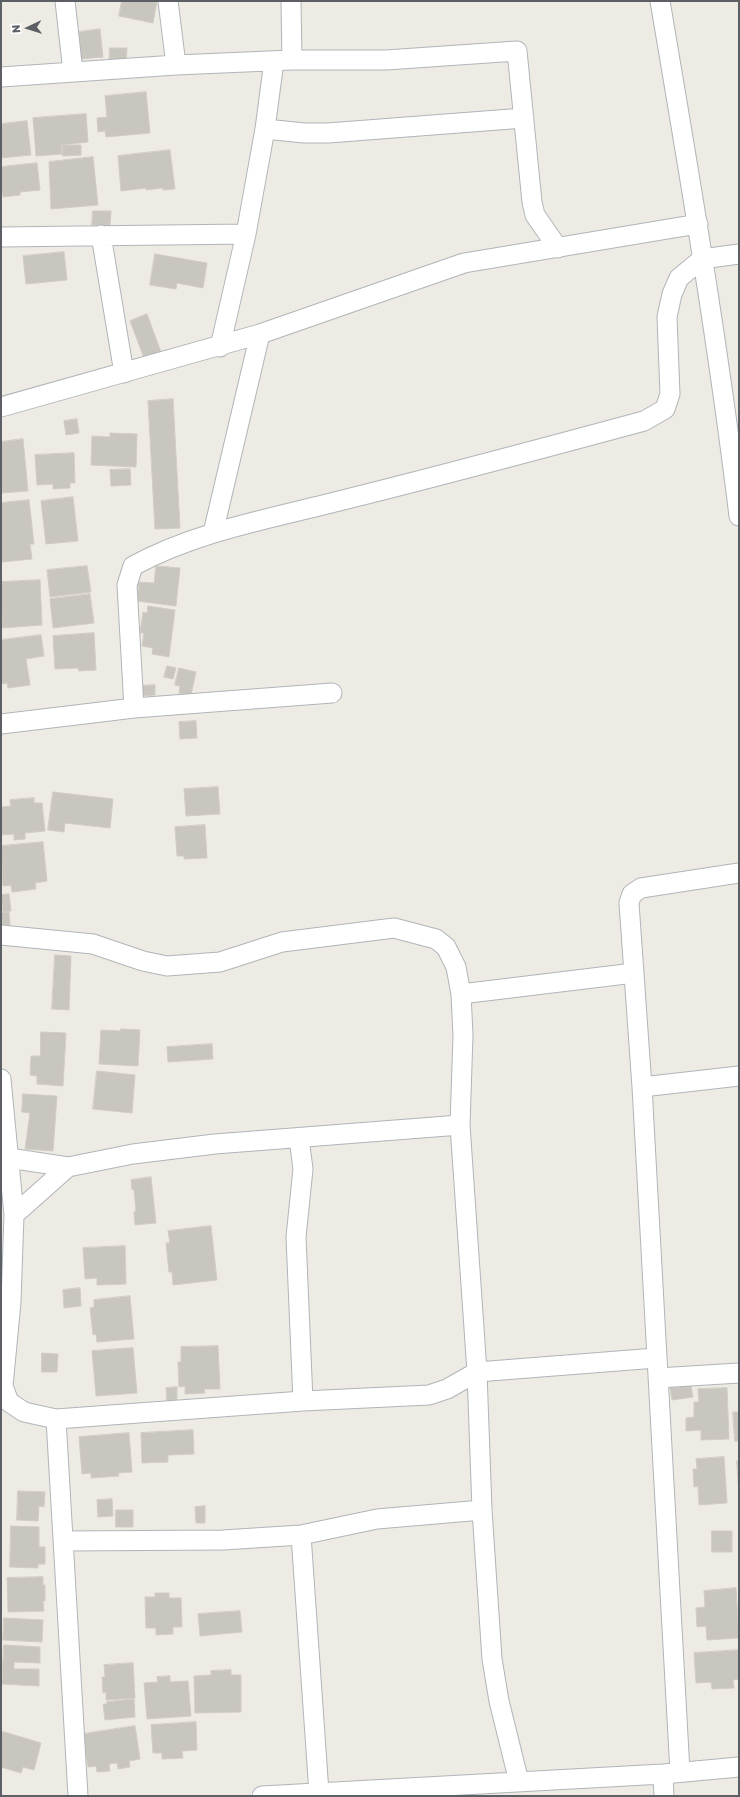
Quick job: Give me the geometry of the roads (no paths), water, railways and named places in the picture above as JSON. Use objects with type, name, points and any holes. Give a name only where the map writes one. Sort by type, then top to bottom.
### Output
[{"type":"street","points":[[65,1],[73,72]]},
{"type":"street","points":[[168,1],[176,65]]},
{"type":"street","points":[[291,1],[292,60]]},
{"type":"street","points":[[660,1],[698,224],[702,259],[725,400],[739,516]]},
{"type":"street","points":[[1,77],[176,65],[292,60],[386,60],[517,51],[534,215],[558,248]]},
{"type":"street","points":[[220,347],[246,234],[265,129],[274,61]]},
{"type":"street","points":[[265,129],[304,133],[328,133],[524,118]]},
{"type":"street","points":[[1,407],[220,347],[464,263],[698,224]]},
{"type":"street","points":[[1,237],[246,234]]},
{"type":"street","points":[[101,235],[124,373]]},
{"type":"street","points":[[134,708],[127,585],[133,566],[149,557],[213,533],[474,467],[644,421],[665,409],[670,394],[667,317],[672,294],[679,278],[702,259],[739,254]]},
{"type":"street","points":[[213,533],[260,334]]},
{"type":"street","points":[[1,724],[134,708],[332,693]]},
{"type":"street","points":[[664,1796],[671,1773],[658,1378],[642,1087],[629,903],[632,894],[641,888],[739,873]]},
{"type":"street","points":[[1,935],[93,944],[143,961],[167,966],[220,962],[282,942],[394,928],[436,939],[446,947],[456,967],[461,994],[463,1035],[460,1125],[477,1372],[482,1510],[492,1659],[499,1701],[518,1782]]},
{"type":"street","points":[[461,994],[634,973]]},
{"type":"street","points":[[642,1087],[739,1076]]},
{"type":"street","points":[[1,1079],[14,1214],[6,1302],[3,1386],[9,1402],[24,1412],[56,1419],[303,1401],[429,1395],[447,1389],[477,1372],[656,1358]]},
{"type":"street","points":[[8,1158],[68,1167],[146,1152],[215,1144],[460,1125]]},
{"type":"street","points":[[299,1138],[303,1169],[296,1237],[303,1401]]},
{"type":"street","points":[[14,1214],[68,1167]]},
{"type":"street","points":[[658,1378],[739,1373]]},
{"type":"street","points":[[56,1419],[78,1796]]},
{"type":"street","points":[[64,1541],[224,1540],[301,1535],[377,1519],[482,1510]]},
{"type":"street","points":[[301,1535],[319,1793]]},
{"type":"street","points":[[262,1796],[739,1768]]}]
